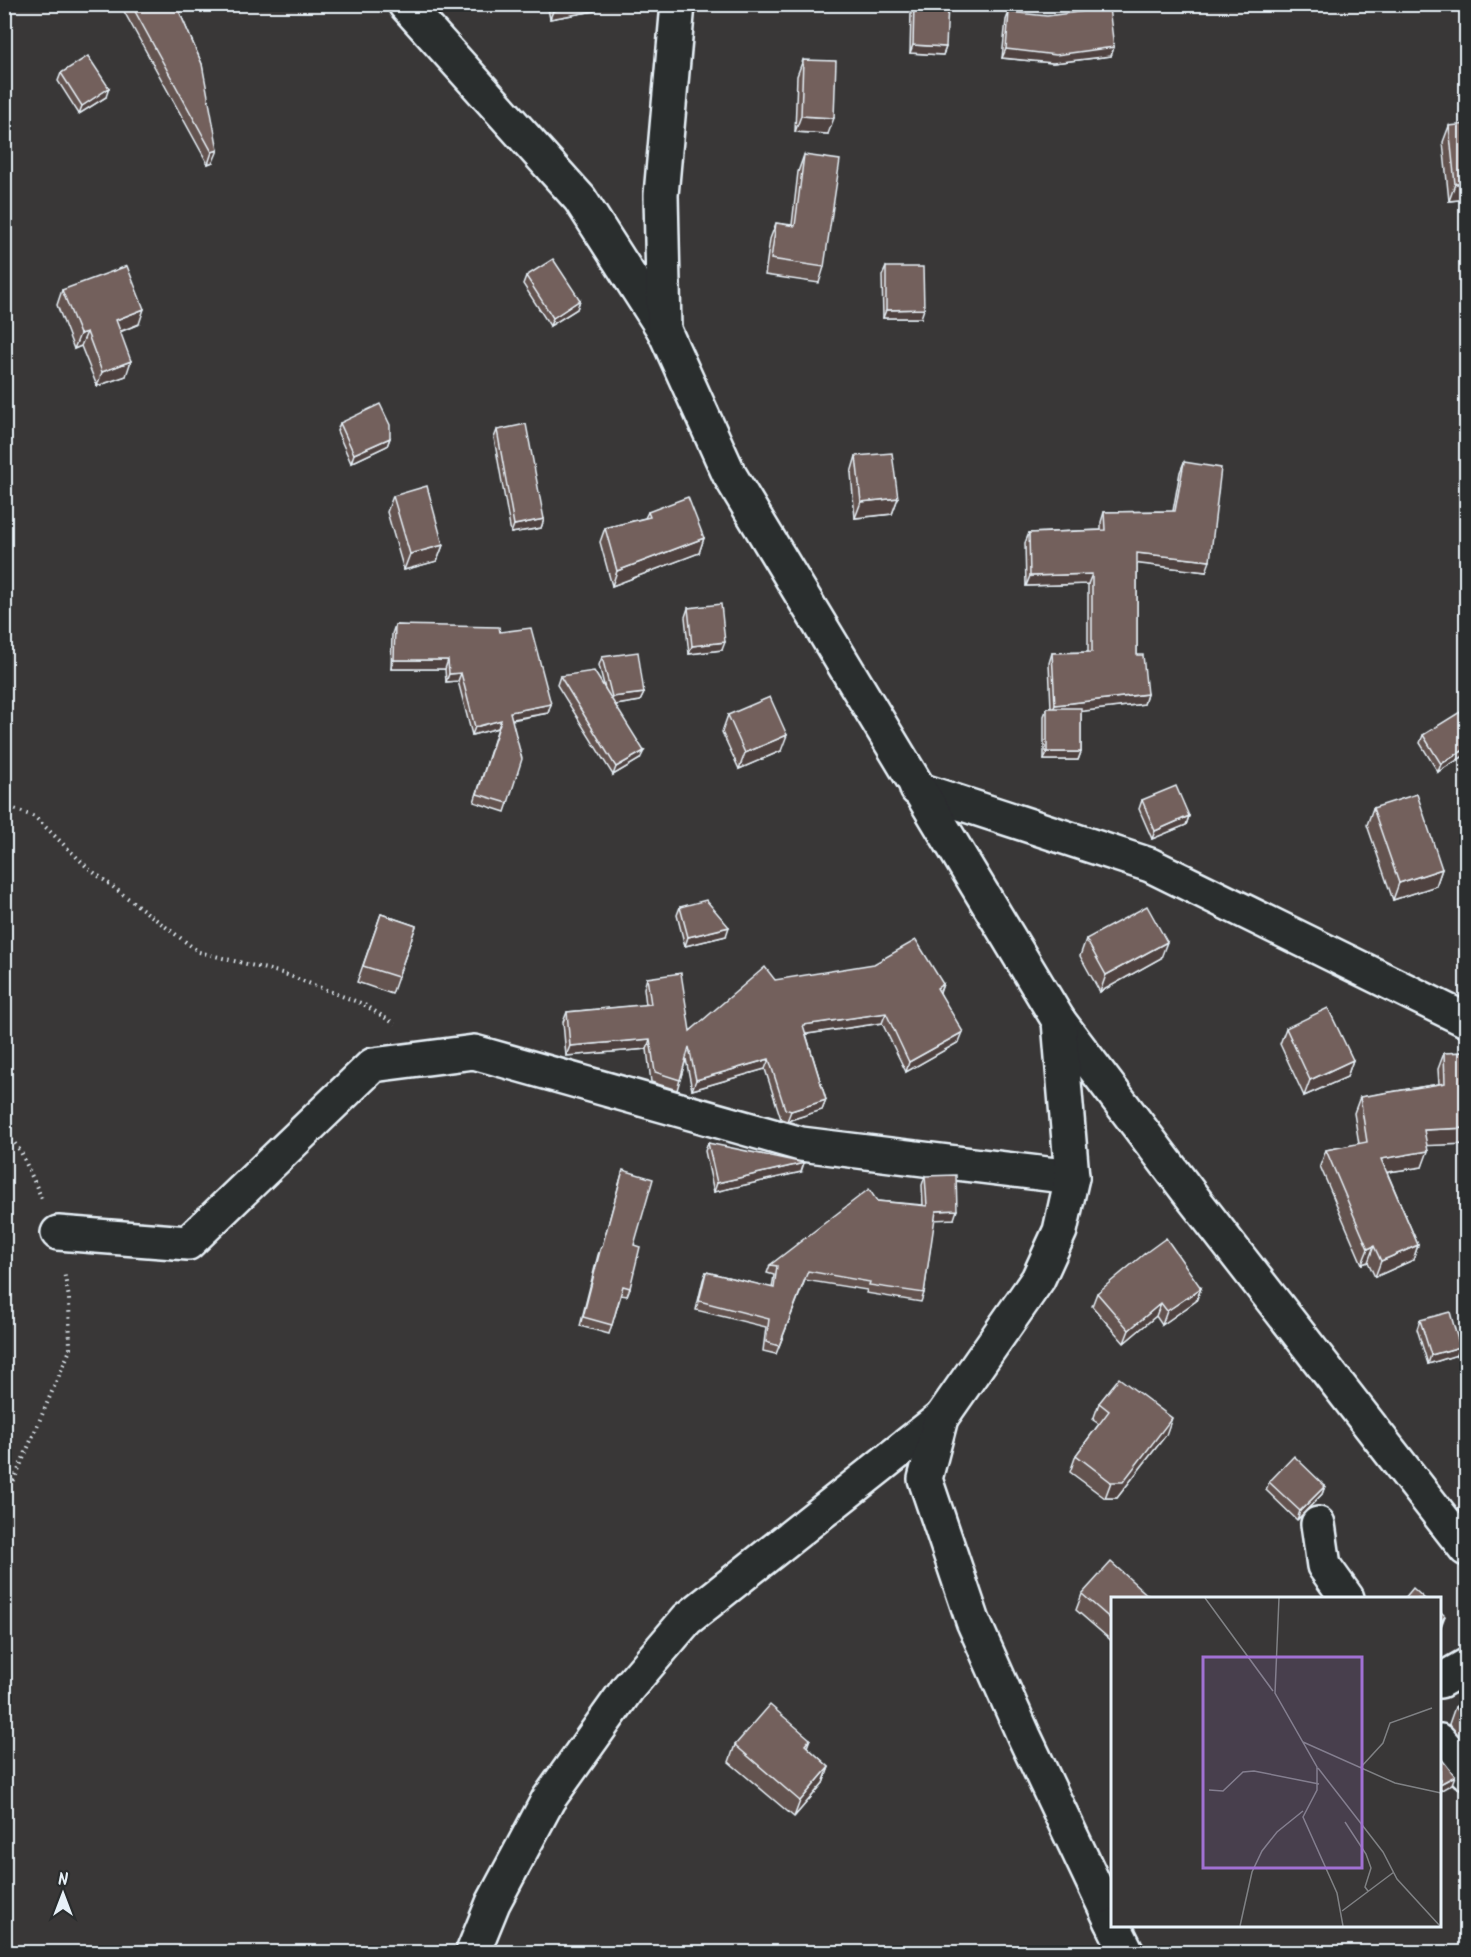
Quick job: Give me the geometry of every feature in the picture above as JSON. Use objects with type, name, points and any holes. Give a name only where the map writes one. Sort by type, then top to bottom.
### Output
[{"type":"street","points":[[405,4],[580,199],[664,330],[729,474],[1059,1021],[1193,1198],[1467,1549]]},
{"type":"street","points":[[664,330],[661,195],[678,4]]},
{"type":"street","points":[[917,789],[1149,865],[1465,1018]]},
{"type":"street","points":[[473,1953],[493,1903],[548,1800],[628,1688],[687,1619],[941,1418],[1038,1279],[1060,1231],[1072,1177],[1059,1021]]},
{"type":"street","points":[[58,1233],[188,1243],[374,1065],[474,1052],[801,1144],[1072,1177]]},
{"type":"street","points":[[941,1418],[925,1479],[974,1621],[1024,1736],[1111,1920]]},
{"type":"street","points":[[1318,1524],[1324,1566],[1346,1597]]},
{"type":"street","points":[[1441,1680],[1467,1666]]},
{"type":"street","points":[[1441,1742],[1467,1772]]},
{"type":"street","points":[[1114,1927],[1127,1953]]},
{"type":"path","points":[[4,805],[34,817],[88,868],[199,952],[292,976],[363,1004],[402,1029]]},
{"type":"path","points":[[4,1129],[21,1152],[58,1233],[69,1298],[69,1350],[14,1482],[4,1488]]},
{"type":"building","points":[[131,4],[176,4],[202,64],[218,150],[212,152]]},
{"type":"building","points":[[551,4],[589,4],[553,11]]},
{"type":"building","points":[[914,4],[948,5],[946,47],[913,45]]},
{"type":"building","points":[[1109,8],[1114,47],[1056,55],[1006,49],[1009,12],[1047,16]]},
{"type":"building","points":[[88,56],[109,88],[82,106],[61,73]]},
{"type":"building","points":[[803,60],[836,61],[834,118],[801,116]]},
{"type":"building","points":[[1467,124],[1467,183],[1455,184],[1449,126]]},
{"type":"building","points":[[804,155],[840,160],[824,267],[771,259],[776,223],[795,226]]},
{"type":"building","points":[[553,259],[580,300],[553,318],[526,276]]},
{"type":"building","points":[[127,266],[144,309],[116,320],[131,361],[102,372],[87,332],[80,334],[62,290]]},
{"type":"building","points":[[886,267],[923,267],[924,309],[886,310]]},
{"type":"building","points":[[380,404],[390,425],[390,438],[354,454],[340,423]]},
{"type":"building","points":[[526,424],[544,519],[514,525],[497,430]]},
{"type":"building","points":[[892,453],[898,498],[861,502],[856,456]]},
{"type":"building","points":[[1184,462],[1221,468],[1210,561],[1137,553],[1137,655],[1143,655],[1147,694],[1055,705],[1052,653],[1092,652],[1092,574],[1030,576],[1029,533],[1105,530],[1104,512],[1175,511]]},
{"type":"building","points":[[427,486],[443,545],[410,554],[393,496]]},
{"type":"building","points":[[688,497],[704,538],[617,571],[605,528],[650,517],[648,512]]},
{"type":"building","points":[[721,604],[725,642],[692,646],[688,608]]},
{"type":"building","points":[[395,625],[499,627],[500,632],[531,628],[551,704],[510,712],[522,759],[508,803],[477,794],[501,720],[475,727],[461,673],[449,674],[448,660],[394,660]]},
{"type":"building","points":[[638,652],[644,693],[612,697],[602,657]]},
{"type":"building","points":[[594,671],[644,751],[616,767],[560,676]]},
{"type":"building","points":[[770,697],[787,735],[745,753],[728,715]]},
{"type":"building","points":[[1047,708],[1081,708],[1081,752],[1047,752]]},
{"type":"building","points":[[1460,712],[1467,723],[1467,748],[1441,764],[1423,735]]},
{"type":"building","points":[[1176,786],[1189,816],[1155,831],[1142,800]]},
{"type":"building","points":[[1417,794],[1442,869],[1399,883],[1373,808]]},
{"type":"building","points":[[706,900],[729,927],[688,937],[680,907]]},
{"type":"building","points":[[1147,906],[1167,942],[1106,975],[1086,939]]},
{"type":"building","points":[[381,914],[416,926],[398,977],[363,966]]},
{"type":"building","points":[[916,940],[943,984],[937,988],[963,1032],[909,1062],[886,1013],[803,1025],[826,1100],[791,1111],[785,1109],[769,1059],[696,1080],[689,1047],[680,1080],[655,1072],[650,1039],[570,1046],[567,1012],[651,1004],[647,978],[681,973],[690,1031],[765,967],[775,980],[874,964]]},
{"type":"building","points":[[1328,1008],[1353,1060],[1310,1080],[1286,1028]]},
{"type":"building","points":[[1467,1052],[1467,1128],[1424,1130],[1428,1151],[1381,1159],[1418,1245],[1381,1261],[1374,1246],[1368,1249],[1326,1150],[1367,1142],[1360,1097],[1445,1083],[1444,1053]]},
{"type":"building","points":[[708,1143],[804,1163],[717,1183]]},
{"type":"building","points":[[623,1170],[653,1179],[634,1245],[640,1247],[630,1288],[623,1286],[612,1325],[583,1317]]},
{"type":"building","points":[[956,1175],[957,1210],[936,1211],[924,1293],[869,1285],[870,1282],[808,1271],[779,1346],[766,1342],[769,1319],[699,1301],[706,1272],[774,1288],[777,1266],[770,1265],[869,1189],[877,1201],[927,1206],[925,1176]]},
{"type":"building","points":[[1166,1238],[1201,1288],[1167,1311],[1161,1303],[1129,1330],[1097,1293]]},
{"type":"building","points":[[1450,1312],[1460,1347],[1431,1355],[1420,1320]]},
{"type":"building","points":[[1119,1378],[1172,1418],[1123,1482],[1111,1482],[1076,1455],[1109,1411],[1099,1403]]},
{"type":"building","points":[[1294,1456],[1325,1486],[1300,1511],[1269,1482]]},
{"type":"building","points":[[1111,1562],[1150,1597],[1111,1597],[1111,1619],[1082,1594]]},
{"type":"building","points":[[1413,1588],[1423,1597],[1406,1597]]},
{"type":"building","points":[[1467,1698],[1467,1721],[1455,1707]]},
{"type":"building","points":[[770,1705],[810,1739],[805,1745],[829,1767],[800,1801],[735,1745]]},
{"type":"building","points":[[1441,1758],[1455,1776],[1441,1783]]}]
